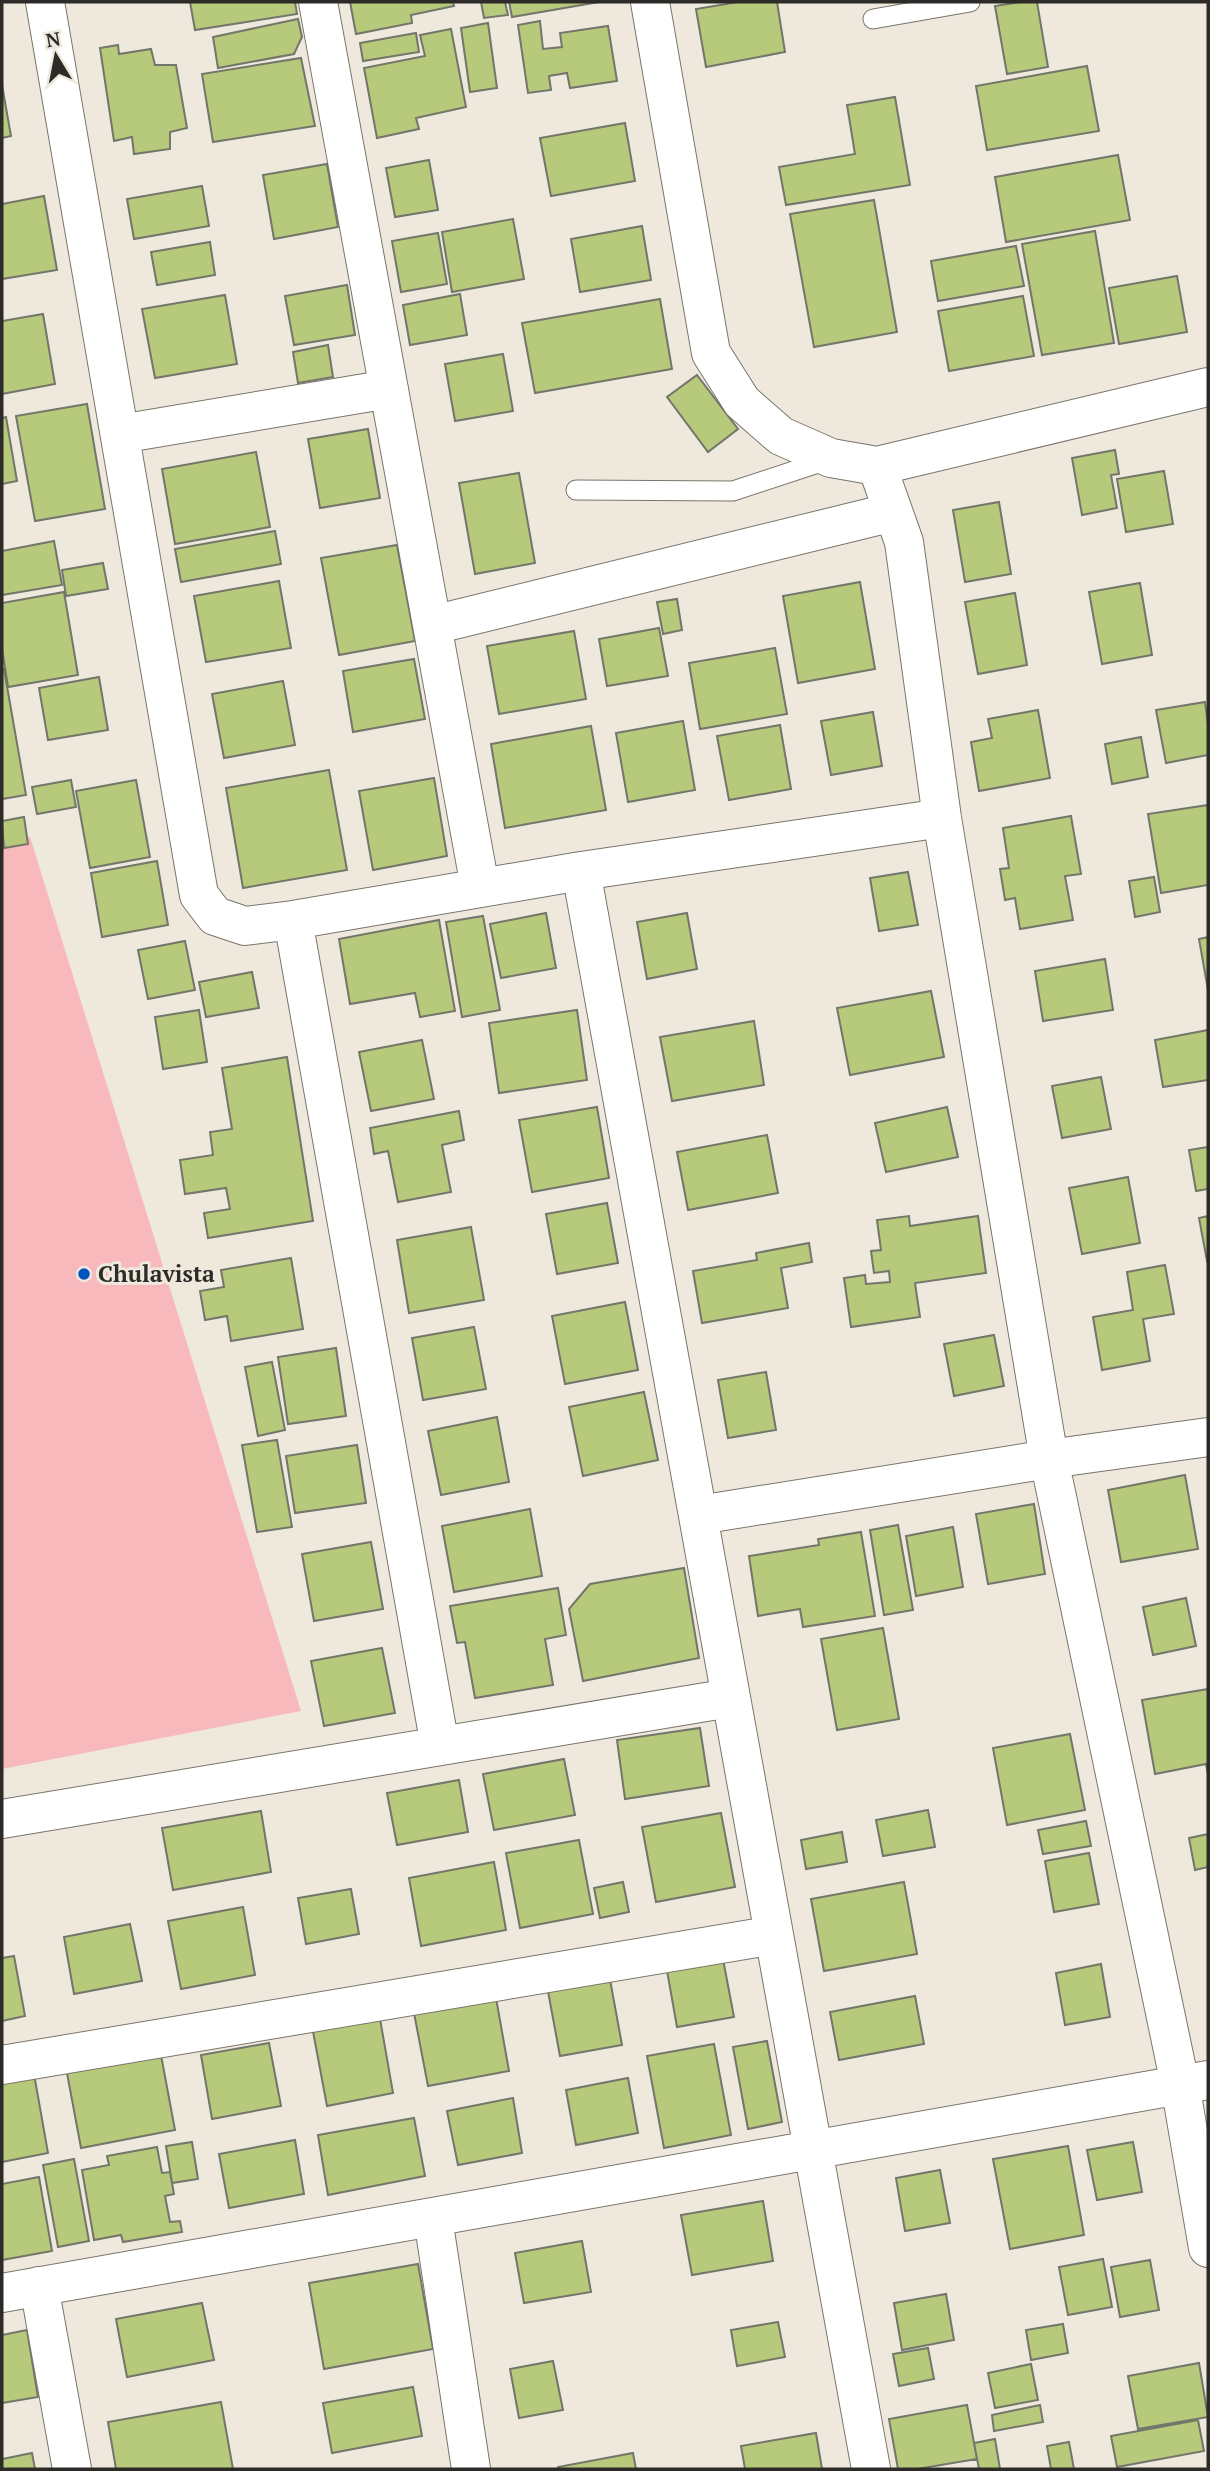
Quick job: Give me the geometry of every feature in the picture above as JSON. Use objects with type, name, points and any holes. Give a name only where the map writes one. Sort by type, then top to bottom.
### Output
[{"type":"street","points":[[45,2],[199,895],[215,916],[245,926],[293,920],[581,871],[942,818]]},
{"type":"street","points":[[318,2],[480,887]]},
{"type":"street","points":[[650,2],[711,353],[742,402],[781,436],[831,458],[877,466],[1208,387]]},
{"type":"street","points":[[120,434],[389,389]]},
{"type":"street","points":[[877,466],[904,542],[942,818],[1049,1459],[1194,2082],[1208,2248]]},
{"type":"street","points":[[433,625],[893,512]]},
{"type":"street","points":[[581,871],[871,2469]]},
{"type":"street","points":[[293,920],[440,1746]]},
{"type":"street","points":[[699,1515],[1049,1459],[1208,1437]]},
{"type":"street","points":[[2,1819],[730,1698]]},
{"type":"street","points":[[2,2064],[774,1935]]},
{"type":"street","points":[[2,2293],[1194,2082]]},
{"type":"street","points":[[433,2218],[471,2469]]},
{"type":"street","points":[[39,2286],[72,2469]]},
{"type":"lane","points":[[873,19],[970,2]]},
{"type":"lane","points":[[576,490],[733,491],[831,458]]},
{"type":"shaded area","name":"Chulavista","points":[[2,837],[30,837],[301,1711],[2,1769]]},
{"type":"building","points":[[190,2],[295,2],[297,14],[195,30]]},
{"type":"building","points":[[350,2],[453,2],[454,6],[411,15],[412,23],[356,34]]},
{"type":"building","points":[[481,2],[505,2],[508,15],[484,18]]},
{"type":"building","points":[[509,2],[599,2],[512,17]]},
{"type":"building","points":[[738,2],[777,2],[785,52],[706,67],[696,9]]},
{"type":"building","points":[[1037,2],[1048,67],[1007,74],[995,6]]},
{"type":"building","points":[[298,19],[302,37],[294,54],[218,68],[213,37]]},
{"type":"building","points":[[540,21],[543,49],[562,47],[560,33],[608,26],[617,81],[570,88],[567,73],[549,76],[551,90],[528,93],[518,25]]},
{"type":"building","points":[[488,23],[497,88],[470,92],[461,28]]},
{"type":"building","points":[[451,29],[466,107],[416,118],[419,129],[377,138],[364,68],[425,56],[420,35]]},
{"type":"building","points":[[416,33],[419,52],[363,61],[360,43]]},
{"type":"building","points":[[118,45],[119,54],[151,49],[155,65],[176,65],[187,128],[170,132],[170,149],[134,154],[132,137],[114,141],[100,48]]},
{"type":"building","points":[[301,58],[315,126],[213,142],[202,74]]},
{"type":"building","points":[[1087,66],[1099,131],[987,150],[976,86]]},
{"type":"building","points":[[2,85],[11,136],[2,138]]},
{"type":"building","points":[[895,97],[910,185],[786,205],[779,167],[855,154],[847,105]]},
{"type":"building","points":[[625,123],[635,181],[551,196],[540,138]]},
{"type":"building","points":[[1118,155],[1130,220],[1006,242],[995,177]]},
{"type":"building","points":[[429,160],[438,210],[395,217],[386,168]]},
{"type":"building","points":[[327,164],[338,227],[274,239],[263,175]]},
{"type":"building","points":[[202,186],[209,226],[134,239],[127,199]]},
{"type":"building","points":[[44,196],[57,270],[2,279],[2,204]]},
{"type":"building","points":[[874,200],[897,332],[814,347],[790,214]]},
{"type":"building","points":[[513,219],[524,279],[452,292],[442,232]]},
{"type":"building","points":[[642,226],[651,280],[580,292],[571,239]]},
{"type":"building","points":[[1095,231],[1114,343],[1042,355],[1022,244]]},
{"type":"building","points":[[438,233],[447,284],[401,292],[392,241]]},
{"type":"building","points":[[210,242],[215,275],[157,285],[151,252]]},
{"type":"building","points":[[1016,246],[1024,286],[938,301],[931,261]]},
{"type":"building","points":[[1177,276],[1187,332],[1119,344],[1109,288]]},
{"type":"building","points":[[347,285],[355,335],[294,345],[285,296]]},
{"type":"building","points":[[460,294],[467,335],[410,345],[403,305]]},
{"type":"building","points":[[225,295],[237,364],[155,378],[142,309]]},
{"type":"building","points":[[1023,296],[1034,356],[949,371],[938,311]]},
{"type":"building","points":[[660,299],[672,369],[535,393],[522,323]]},
{"type":"building","points":[[43,314],[55,384],[2,394],[2,321]]},
{"type":"building","points":[[328,345],[333,377],[298,383],[293,352]]},
{"type":"building","points":[[503,354],[513,411],[455,421],[445,364]]},
{"type":"building","points":[[697,375],[738,429],[708,452],[667,397]]},
{"type":"building","points":[[87,404],[105,509],[35,521],[16,416]]},
{"type":"building","points":[[6,417],[17,481],[2,484],[2,418]]},
{"type":"building","points":[[368,429],[380,498],[320,508],[308,439]]},
{"type":"building","points":[[1115,450],[1119,474],[1111,475],[1117,508],[1082,515],[1072,458]]},
{"type":"building","points":[[256,452],[270,527],[175,544],[162,469]]},
{"type":"building","points":[[1164,471],[1173,524],[1126,532],[1117,479]]},
{"type":"building","points":[[519,473],[535,563],[475,574],[459,483]]},
{"type":"building","points":[[999,502],[1011,574],[965,582],[953,510]]},
{"type":"building","points":[[275,531],[281,564],[181,582],[175,549]]},
{"type":"building","points":[[54,541],[62,585],[2,595],[2,551]]},
{"type":"building","points":[[397,545],[415,641],[339,655],[321,558]]},
{"type":"building","points":[[103,563],[108,589],[66,596],[62,570]]},
{"type":"building","points":[[279,581],[291,648],[206,662],[194,596]]},
{"type":"building","points":[[860,582],[875,669],[798,683],[783,596]]},
{"type":"building","points":[[1140,583],[1152,655],[1102,664],[1089,592]]},
{"type":"building","points":[[64,592],[78,675],[8,687],[2,649],[2,603]]},
{"type":"building","points":[[1015,593],[1027,665],[978,674],[965,602]]},
{"type":"building","points":[[677,599],[682,630],[663,634],[657,602]]},
{"type":"building","points":[[659,628],[668,676],[607,686],[599,639]]},
{"type":"building","points":[[574,631],[586,699],[499,714],[487,646]]},
{"type":"building","points":[[775,648],[787,714],[700,729],[689,663]]},
{"type":"building","points":[[414,659],[425,719],[353,732],[343,671]]},
{"type":"building","points":[[4,669],[26,795],[2,799],[2,670]]},
{"type":"building","points":[[99,677],[108,730],[48,740],[39,688]]},
{"type":"building","points":[[283,681],[295,745],[224,758],[212,694]]},
{"type":"building","points":[[1205,702],[1208,755],[1166,763],[1156,710]]},
{"type":"building","points":[[1038,710],[1050,778],[979,791],[971,742],[992,738],[988,719]]},
{"type":"building","points":[[873,712],[882,766],[831,775],[821,721]]},
{"type":"building","points":[[683,721],[695,790],[628,802],[616,733]]},
{"type":"building","points":[[780,725],[791,789],[729,800],[717,736]]},
{"type":"building","points":[[591,726],[606,810],[505,828],[491,744]]},
{"type":"building","points":[[1141,737],[1148,777],[1112,784],[1105,744]]},
{"type":"building","points":[[329,770],[347,870],[243,888],[226,788]]},
{"type":"building","points":[[434,778],[447,856],[373,870],[359,791]]},
{"type":"building","points":[[71,780],[76,807],[37,814],[32,787]]},
{"type":"building","points":[[136,780],[150,857],[90,868],[76,791]]},
{"type":"building","points":[[1208,805],[1208,885],[1161,893],[1148,814]]},
{"type":"building","points":[[1071,816],[1081,874],[1065,876],[1073,920],[1020,929],[1015,898],[1005,900],[1000,869],[1009,868],[1003,828]]},
{"type":"building","points":[[24,817],[28,844],[4,848],[2,821]]},
{"type":"building","points":[[157,861],[168,925],[102,937],[91,873]]},
{"type":"building","points":[[908,872],[918,925],[879,931],[870,878]]},
{"type":"building","points":[[1154,877],[1160,912],[1135,917],[1129,881]]},
{"type":"building","points":[[546,913],[556,968],[501,978],[490,924]]},
{"type":"building","points":[[687,913],[697,969],[647,979],[637,922]]},
{"type":"building","points":[[483,916],[500,1010],[462,1017],[446,922]]},
{"type":"building","points":[[439,920],[455,1011],[420,1017],[415,993],[350,1004],[339,939]]},
{"type":"building","points":[[1208,937],[1208,990],[1199,939]]},
{"type":"building","points":[[185,941],[195,990],[148,999],[138,950]]},
{"type":"building","points":[[1105,959],[1113,1010],[1043,1021],[1035,971]]},
{"type":"building","points":[[252,972],[259,1008],[206,1017],[199,982]]},
{"type":"building","points":[[931,991],[944,1057],[850,1075],[837,1008]]},
{"type":"building","points":[[199,1010],[207,1062],[163,1069],[155,1017]]},
{"type":"building","points":[[577,1010],[587,1080],[499,1093],[489,1023]]},
{"type":"building","points":[[754,1021],[764,1085],[672,1101],[660,1037]]},
{"type":"building","points":[[1208,1030],[1208,1080],[1163,1087],[1155,1040]]},
{"type":"building","points":[[422,1040],[434,1099],[371,1111],[359,1052]]},
{"type":"building","points":[[287,1057],[313,1221],[208,1238],[204,1213],[230,1209],[226,1188],[185,1194],[180,1160],[213,1155],[210,1132],[232,1129],[222,1068]]},
{"type":"building","points":[[1101,1077],[1111,1129],[1062,1138],[1052,1086]]},
{"type":"building","points":[[597,1107],[609,1178],[532,1192],[519,1120]]},
{"type":"building","points":[[947,1107],[958,1157],[886,1172],[875,1123]]},
{"type":"building","points":[[459,1111],[464,1140],[442,1145],[451,1192],[398,1202],[388,1151],[374,1154],[370,1128]]},
{"type":"building","points":[[767,1135],[778,1193],[688,1210],[677,1152]]},
{"type":"building","points":[[1208,1147],[1208,1189],[1196,1191],[1189,1150]]},
{"type":"building","points":[[1128,1177],[1140,1243],[1082,1254],[1069,1188]]},
{"type":"building","points":[[607,1203],[618,1263],[557,1274],[546,1214]]},
{"type":"building","points":[[909,1216],[910,1226],[978,1216],[986,1273],[915,1283],[920,1317],[851,1327],[844,1278],[865,1275],[866,1284],[890,1282],[889,1271],[874,1273],[871,1251],[881,1250],[877,1220]]},
{"type":"building","points":[[1208,1216],[1208,1260],[1207,1261],[1199,1218]]},
{"type":"building","points":[[471,1227],[484,1300],[409,1313],[397,1240]]},
{"type":"building","points":[[809,1243],[812,1262],[781,1268],[788,1308],[702,1323],[693,1271],[757,1260],[756,1253]]},
{"type":"building","points":[[291,1258],[303,1329],[231,1341],[227,1316],[205,1320],[200,1291],[224,1287],[221,1270]]},
{"type":"building","points":[[1165,1265],[1174,1314],[1143,1319],[1150,1361],[1102,1370],[1093,1317],[1133,1310],[1127,1272]]},
{"type":"building","points":[[625,1302],[638,1370],[565,1384],[552,1316]]},
{"type":"building","points":[[474,1327],[486,1389],[423,1400],[412,1338]]},
{"type":"building","points":[[994,1335],[1004,1386],[954,1396],[944,1344]]},
{"type":"building","points":[[336,1348],[346,1416],[288,1424],[278,1357]]},
{"type":"building","points":[[272,1362],[285,1430],[258,1436],[245,1367]]},
{"type":"building","points":[[766,1372],[776,1430],[728,1438],[718,1380]]},
{"type":"building","points":[[644,1392],[658,1460],[583,1476],[569,1407]]},
{"type":"building","points":[[497,1417],[509,1482],[441,1495],[428,1431]]},
{"type":"building","points":[[277,1440],[292,1527],[257,1532],[242,1445]]},
{"type":"building","points":[[357,1445],[366,1503],[295,1513],[286,1456]]},
{"type":"building","points":[[1185,1475],[1198,1549],[1121,1562],[1108,1490]]},
{"type":"building","points":[[1034,1504],[1045,1574],[988,1584],[976,1514]]},
{"type":"building","points":[[530,1509],[542,1576],[454,1592],[442,1526]]},
{"type":"building","points":[[898,1525],[913,1610],[884,1615],[870,1530]]},
{"type":"building","points":[[953,1527],[963,1587],[916,1596],[906,1536]]},
{"type":"building","points":[[861,1532],[875,1616],[803,1627],[800,1609],[758,1616],[749,1556],[819,1545],[818,1539]]},
{"type":"building","points":[[371,1542],[383,1609],[314,1621],[302,1554]]},
{"type":"building","points":[[684,1568],[699,1658],[583,1681],[569,1609],[590,1584]]},
{"type":"building","points":[[558,1588],[566,1635],[545,1639],[553,1685],[475,1698],[465,1642],[457,1643],[450,1606]]},
{"type":"building","points":[[1186,1598],[1196,1646],[1153,1655],[1143,1607]]},
{"type":"building","points":[[883,1628],[899,1719],[837,1730],[821,1639]]},
{"type":"building","points":[[382,1648],[395,1713],[324,1726],[311,1661]]},
{"type":"building","points":[[1208,1689],[1208,1774],[1206,1764],[1155,1774],[1142,1700]]},
{"type":"building","points":[[700,1728],[709,1786],[625,1799],[617,1740]]},
{"type":"building","points":[[1070,1734],[1085,1810],[1007,1825],[993,1748]]},
{"type":"building","points":[[564,1759],[575,1815],[494,1830],[483,1774]]},
{"type":"building","points":[[459,1780],[468,1832],[397,1845],[387,1793]]},
{"type":"building","points":[[928,1810],[935,1847],[883,1856],[876,1820]]},
{"type":"building","points":[[261,1811],[271,1872],[173,1890],[162,1828]]},
{"type":"building","points":[[721,1813],[735,1887],[656,1902],[642,1827]]},
{"type":"building","points":[[1086,1821],[1091,1846],[1043,1854],[1038,1830]]},
{"type":"building","points":[[842,1832],[847,1862],[806,1869],[801,1840]]},
{"type":"building","points":[[1208,1834],[1208,1867],[1195,1870],[1189,1838]]},
{"type":"building","points":[[579,1840],[593,1914],[520,1928],[506,1853]]},
{"type":"building","points":[[1089,1853],[1099,1904],[1054,1912],[1045,1861]]},
{"type":"building","points":[[494,1862],[506,1930],[421,1946],[409,1878]]},
{"type":"building","points":[[623,1882],[629,1912],[600,1918],[594,1888]]},
{"type":"building","points":[[904,1882],[917,1954],[824,1971],[811,1899]]},
{"type":"building","points":[[351,1889],[359,1934],[306,1944],[298,1898]]},
{"type":"building","points":[[243,1907],[255,1975],[181,1989],[168,1921]]},
{"type":"building","points":[[130,1924],[142,1981],[74,1994],[64,1937]]},
{"type":"building","points":[[722,1954],[734,2017],[677,2027],[666,1965]]},
{"type":"building","points":[[14,1956],[25,2016],[2,2021],[2,1958]]},
{"type":"building","points":[[1101,1964],[1110,2017],[1065,2025],[1056,1973]]},
{"type":"building","points":[[609,1974],[622,2045],[560,2056],[547,1986]]},
{"type":"building","points":[[915,1996],[924,2044],[839,2060],[830,2012]]},
{"type":"building","points":[[496,1998],[509,2071],[428,2086],[414,2013]]},
{"type":"building","points":[[379,2013],[393,2093],[327,2106],[312,2026]]},
{"type":"building","points":[[767,2041],[782,2122],[748,2129],[733,2047]]},
{"type":"building","points":[[269,2043],[281,2106],[212,2119],[201,2055]]},
{"type":"building","points":[[714,2044],[731,2135],[664,2148],[647,2056]]},
{"type":"building","points":[[161,2055],[175,2130],[81,2148],[67,2073]]},
{"type":"building","points":[[34,2074],[48,2153],[2,2162],[2,2080]]},
{"type":"building","points":[[628,2078],[638,2133],[576,2145],[566,2090]]},
{"type":"building","points":[[513,2098],[522,2153],[458,2165],[447,2111]]},
{"type":"building","points":[[414,2118],[425,2176],[328,2195],[318,2135]]},
{"type":"building","points":[[295,2140],[304,2194],[229,2208],[219,2154]]},
{"type":"building","points":[[192,2142],[198,2179],[172,2183],[166,2146]]},
{"type":"building","points":[[1133,2142],[1142,2192],[1097,2200],[1087,2150]]},
{"type":"building","points":[[1068,2146],[1084,2235],[1010,2249],[993,2159]]},
{"type":"building","points":[[157,2147],[162,2173],[170,2172],[174,2194],[165,2196],[170,2222],[180,2221],[182,2232],[123,2242],[121,2235],[94,2240],[82,2170],[109,2165],[107,2156]]},
{"type":"building","points":[[74,2159],[89,2241],[58,2247],[43,2165]]},
{"type":"building","points":[[940,2170],[950,2223],[905,2231],[896,2178]]},
{"type":"building","points":[[39,2177],[52,2251],[2,2260],[2,2184]]},
{"type":"building","points":[[763,2201],[773,2261],[692,2275],[681,2215]]},
{"type":"building","points":[[582,2241],[591,2292],[524,2303],[515,2253]]},
{"type":"building","points":[[1103,2259],[1112,2307],[1068,2315],[1059,2267]]},
{"type":"building","points":[[1150,2260],[1159,2310],[1120,2317],[1111,2267]]},
{"type":"building","points":[[418,2264],[433,2349],[324,2369],[309,2283]]},
{"type":"building","points":[[946,2294],[954,2340],[902,2350],[894,2303]]},
{"type":"building","points":[[202,2303],[214,2360],[127,2377],[116,2319]]},
{"type":"building","points":[[778,2322],[785,2357],[737,2366],[731,2330]]},
{"type":"building","points":[[1063,2324],[1068,2353],[1031,2360],[1026,2330]]},
{"type":"building","points":[[27,2330],[38,2397],[2,2403],[2,2335]]},
{"type":"building","points":[[928,2348],[934,2379],[899,2386],[893,2354]]},
{"type":"building","points":[[553,2361],[563,2410],[519,2418],[510,2369]]},
{"type":"building","points":[[1199,2363],[1208,2417],[1138,2429],[1128,2376]]},
{"type":"building","points":[[1031,2364],[1038,2400],[995,2408],[988,2373]]},
{"type":"building","points":[[413,2387],[422,2436],[332,2453],[323,2403]]},
{"type":"building","points":[[221,2402],[233,2469],[116,2469],[108,2422]]},
{"type":"building","points":[[967,2405],[977,2459],[917,2469],[898,2469],[889,2419]]},
{"type":"building","points":[[1040,2405],[1043,2422],[994,2431],[992,2415]]},
{"type":"building","points":[[1198,2420],[1204,2451],[1117,2467],[1111,2436]]},
{"type":"building","points":[[816,2433],[822,2469],[745,2469],[741,2446]]},
{"type":"building","points":[[995,2439],[1000,2469],[979,2469],[974,2443]]},
{"type":"building","points":[[1069,2442],[1074,2469],[1051,2469],[1047,2446]]},
{"type":"building","points":[[32,2453],[35,2469],[2,2469],[2,2459]]},
{"type":"building","points":[[633,2453],[636,2469],[558,2469],[558,2467]]},
{"type":"place","name":"Chulavista","points":[[84,1274]]}]
